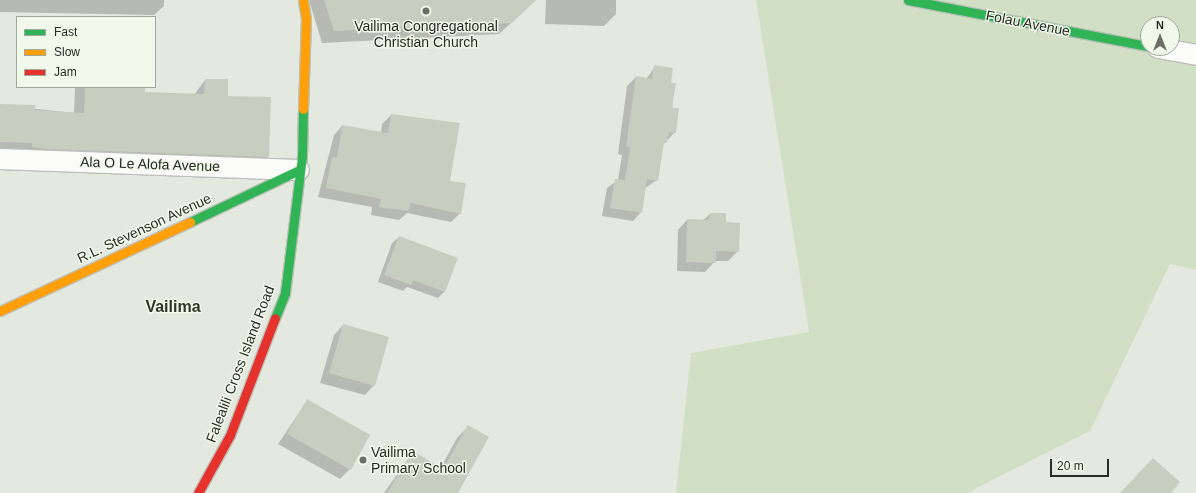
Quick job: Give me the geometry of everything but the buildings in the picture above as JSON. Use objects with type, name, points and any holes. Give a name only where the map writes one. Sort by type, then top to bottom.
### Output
[{"type":"street","name":"Falealili Cross Island Road","points":[[202,491],[230,435],[285,293],[299,170],[306,19],[303,0]]},
{"type":"street","name":"Folau Avenue","points":[[908,0],[1140,44]]},
{"type":"street","points":[[1180,52],[1196,55]]},
{"type":"street","name":"Ala O Le Alofa Avenue","points":[[0,159],[299,170]]},
{"type":"street","name":"R.L. Stevenson Avenue","points":[[0,311],[299,170]]},
{"type":"green space","points":[[756,0],[1196,0],[1196,270],[1170,264],[1090,431],[967,493],[676,493],[691,353],[809,332]]},
{"type":"traffic: fast","points":[[908,0],[1140,44]]},
{"type":"traffic: fast","points":[[275,318],[285,293],[302,156],[303,109]]},
{"type":"traffic: fast","points":[[190,222],[299,170]]},
{"type":"traffic: slow","points":[[303,0],[306,19],[303,109]]},
{"type":"traffic: slow","points":[[0,311],[190,222]]},
{"type":"traffic: jam","points":[[198,493],[230,435],[275,318]]},
{"type":"place","name":"Vailima Congregational Christian Church","points":[[426,11]]},
{"type":"place","name":"Vailima Primary School","points":[[363,460]]},
{"type":"district","name":"Vailima","points":[[173,307]]}]
